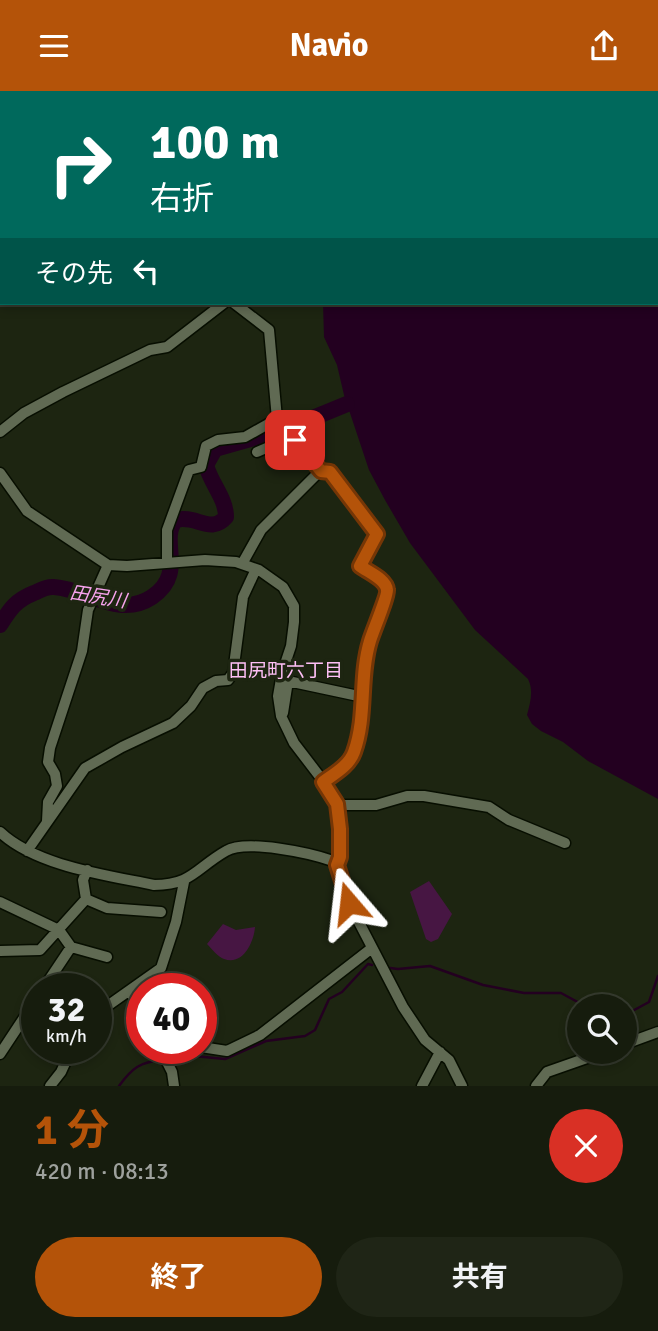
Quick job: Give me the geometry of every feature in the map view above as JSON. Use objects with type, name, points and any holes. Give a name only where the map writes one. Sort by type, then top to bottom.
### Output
[{"type":"street","points":[[0,432],[24,413],[63,391],[149,349],[167,347],[221,305]]},
{"type":"street","points":[[172,563],[167,530],[189,470],[201,467],[206,446],[218,440],[244,437],[277,419],[269,330],[237,305]]},
{"type":"street","points":[[257,452],[285,440],[295,440],[321,471],[330,472],[377,534],[360,566],[385,583],[388,592],[369,643],[363,678],[360,728],[353,755],[341,769],[323,782]]},
{"type":"street","points":[[242,564],[261,530],[321,471]]},
{"type":"street","points":[[0,473],[27,511],[108,565],[205,560],[242,564],[256,569],[283,587],[294,606],[291,646],[278,696],[281,716],[294,743],[337,804],[340,829],[340,857],[337,865],[349,903],[403,1007],[425,1040],[449,1060],[464,1084]]},
{"type":"street","points":[[47,823],[48,802],[57,786],[55,774],[48,762],[50,748],[82,651],[88,610],[108,565]]},
{"type":"street","points":[[27,851],[85,768],[173,723],[191,706],[203,688],[216,681],[228,680],[233,673],[243,597],[256,569]]},
{"type":"street","points":[[281,716],[286,710],[288,681],[363,697]]},
{"type":"street","points":[[337,804],[376,805],[407,796],[424,796],[489,807],[509,820],[565,843]]},
{"type":"street","points":[[1,836],[50,860],[154,885],[170,885],[184,881],[227,851],[243,846],[262,846],[327,859],[337,865]]},
{"type":"street","points":[[86,899],[83,880],[87,870]]},
{"type":"street","points":[[154,973],[161,968],[176,922],[184,881]]},
{"type":"street","points":[[86,899],[116,910],[161,912]]},
{"type":"street","points":[[0,951],[40,950],[86,899]]},
{"type":"street","points":[[0,902],[59,930],[71,947],[107,957]]},
{"type":"street","points":[[54,973],[71,947]]},
{"type":"street","points":[[217,1049],[227,1051],[260,1035],[372,948]]},
{"type":"street","points":[[0,1054],[21,1022]]},
{"type":"street","points":[[637,1040],[658,1032]]},
{"type":"street","points":[[422,1086],[440,1052]]},
{"type":"street","points":[[50,1086],[65,1064]]},
{"type":"street","points":[[167,1064],[174,1086]]},
{"type":"street","points":[[536,1086],[547,1072],[570,1064]]},
{"type":"shaded area","points":[[323,305],[658,305],[658,799],[588,761],[532,724],[527,715],[531,692],[528,679],[475,630],[410,543],[385,500],[369,470],[337,365],[324,337]]},
{"type":"shaded area","points":[[429,881],[452,914],[438,939],[431,942],[426,939],[410,892]]},
{"type":"shaded area","points":[[223,924],[236,930],[255,927],[250,946],[237,959],[222,958],[207,944]]},
{"type":"waterway","name":"田尻川","points":[[0,625],[18,602],[48,587],[66,589],[115,604],[140,603],[152,597],[163,588],[168,578],[171,567],[171,528],[176,520],[215,524],[226,517],[224,504],[206,465],[215,449],[286,429],[347,404]]},
{"type":"waterway","points":[[217,1058],[225,1059],[266,1041],[305,1036],[315,1030],[329,999],[342,992],[368,964],[372,965]]},
{"type":"waterway","points":[[390,968],[430,966],[483,985],[524,993],[561,993],[567,996]]},
{"type":"waterway","points":[[637,1008],[649,1002],[658,976]]},
{"type":"waterway","points":[[119,1086],[128,1075],[144,1064]]},
{"type":"district","name":"田尻町六丁目","points":[[286,671]]},
{"type":"route","points":[[295,440],[321,471],[330,472],[377,534],[360,566],[385,583],[388,592],[369,643],[363,678],[360,728],[353,755],[341,769],[323,782],[337,804],[340,857],[337,865],[349,903]]}]
